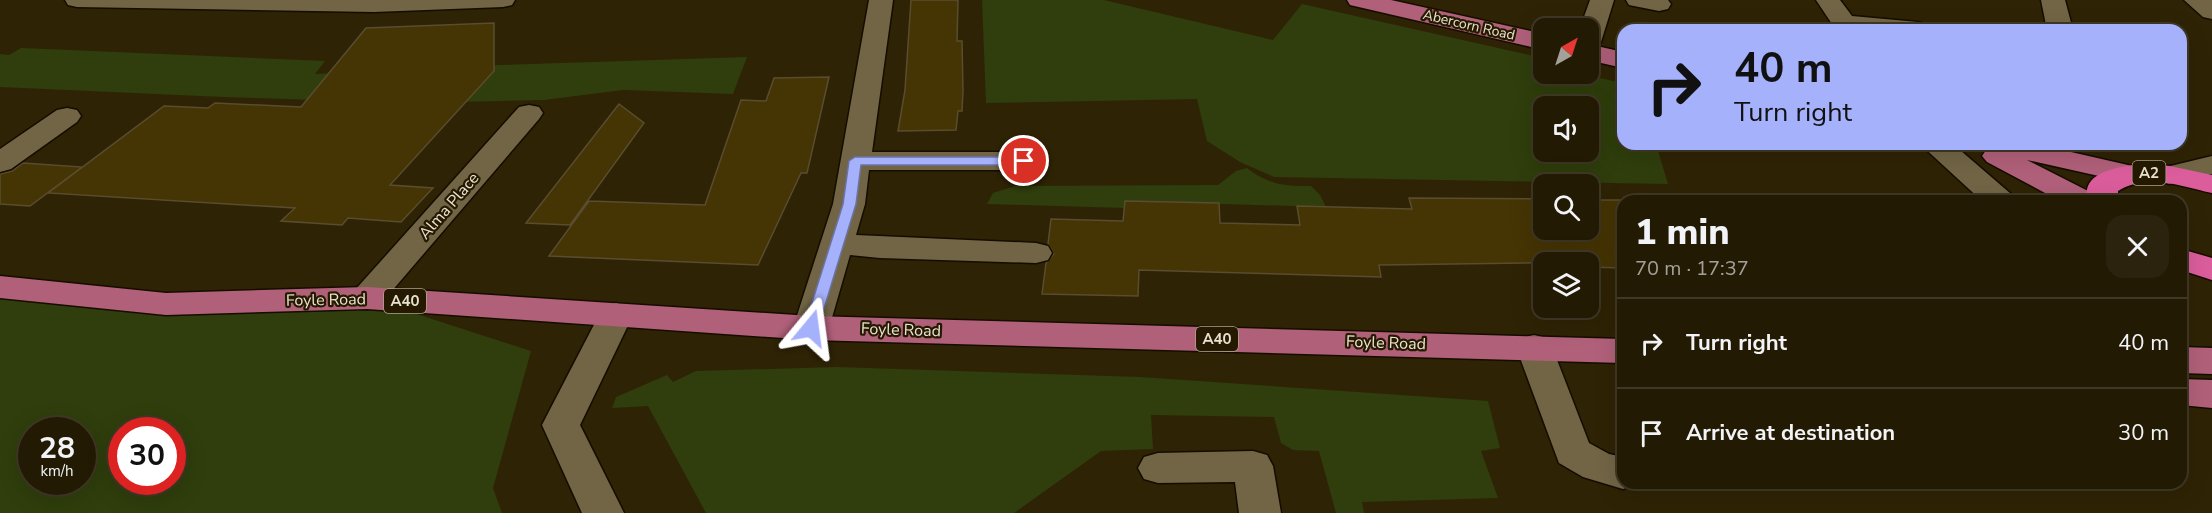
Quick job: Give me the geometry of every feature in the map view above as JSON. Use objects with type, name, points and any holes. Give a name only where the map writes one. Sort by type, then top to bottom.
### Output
[{"type":"highway","name":"A2","points":[[2102,195],[2103,187],[2113,179],[2130,174],[2169,175],[2212,184]]},
{"type":"main road","name":"Abercorn Road","points":[[1359,0],[1533,40]]},
{"type":"main road","points":[[1599,55],[1617,59]]},
{"type":"main road","points":[[1985,150],[2072,195]]},
{"type":"main road","points":[[2023,150],[2130,174]]},
{"type":"main road","name":"Foyle Road","points":[[0,287],[166,304],[367,298],[811,328],[1617,351]]},
{"type":"main road","points":[[2187,360],[2212,361]]},
{"type":"main road","points":[[2187,392],[2212,394]]},
{"type":"street","points":[[77,0],[374,5],[503,0]]},
{"type":"street","points":[[811,328],[849,204],[881,0]]},
{"type":"street","points":[[1596,18],[1602,0]]},
{"type":"street","points":[[1828,0],[1845,24]]},
{"type":"street","points":[[2053,0],[2059,24]]},
{"type":"street","points":[[2196,0],[2212,12]]},
{"type":"street","name":"Alma Place","points":[[367,298],[529,113]]},
{"type":"street","points":[[0,164],[67,116]]},
{"type":"street","points":[[1942,150],[1993,195]]},
{"type":"street","points":[[855,161],[1024,161]]},
{"type":"street","points":[[2169,175],[2212,165]]},
{"type":"street","points":[[838,243],[880,248],[1036,252]]},
{"type":"street","points":[[603,513],[561,425],[616,315]]},
{"type":"street","points":[[1534,347],[1574,452],[1597,466],[1617,471]]},
{"type":"street","points":[[1158,468],[1253,466],[1260,513]]},
{"type":"green space","points":[[982,0],[1104,0],[1273,40],[1302,4],[1533,56],[1533,84],[1599,84],[1599,78],[1617,81],[1617,150],[1658,150],[1668,184],[1599,183],[1599,174],[1533,174],[1533,182],[1274,177],[1240,162],[1207,141],[1197,99],[986,103]]},
{"type":"green space","points":[[21,48],[325,61],[315,74],[747,57],[733,94],[623,90],[544,100],[414,103],[0,87],[0,54],[9,55]]},
{"type":"green space","points":[[1247,168],[1270,181],[1293,186],[1311,186],[1320,195],[1326,207],[1125,201],[1124,208],[987,204],[993,193],[1015,186],[1218,185],[1236,171]]},
{"type":"green space","points":[[0,287],[166,304],[367,298],[531,351],[493,488],[502,513],[0,513]]},
{"type":"green space","points":[[837,367],[1140,377],[1488,401],[1500,448],[1481,451],[1498,498],[1362,502],[1364,513],[1336,513],[1319,451],[1293,450],[1281,443],[1274,417],[1151,415],[1153,449],[1101,451],[1014,513],[706,513],[648,406],[612,408],[616,397],[667,375],[673,382],[696,371]]},
{"type":"building","points":[[911,0],[958,0],[957,41],[962,41],[963,91],[962,111],[958,111],[956,130],[898,131],[905,90]]},
{"type":"building","points":[[494,23],[494,71],[390,185],[433,188],[401,222],[348,218],[342,225],[281,221],[295,208],[48,193],[164,106],[208,108],[215,103],[301,107],[366,28]]},
{"type":"building","points":[[829,77],[807,173],[801,173],[758,265],[549,256],[589,201],[705,205],[741,100],[766,101],[774,78]]},
{"type":"building","points":[[619,104],[644,123],[570,225],[526,223]]},
{"type":"building","points":[[23,163],[82,167],[30,206],[0,204],[0,174],[12,171]]},
{"type":"building","points":[[1409,198],[1533,199],[1533,240],[1599,240],[1599,200],[1617,200],[1617,268],[1599,267],[1599,252],[1533,252],[1533,263],[1379,265],[1381,277],[1139,270],[1138,296],[1042,294],[1046,263],[1054,254],[1048,244],[1051,219],[1123,221],[1125,201],[1219,203],[1220,223],[1300,225],[1297,206],[1412,209]]},
{"type":"route","points":[[811,328],[849,204],[855,161],[1024,161]]}]
